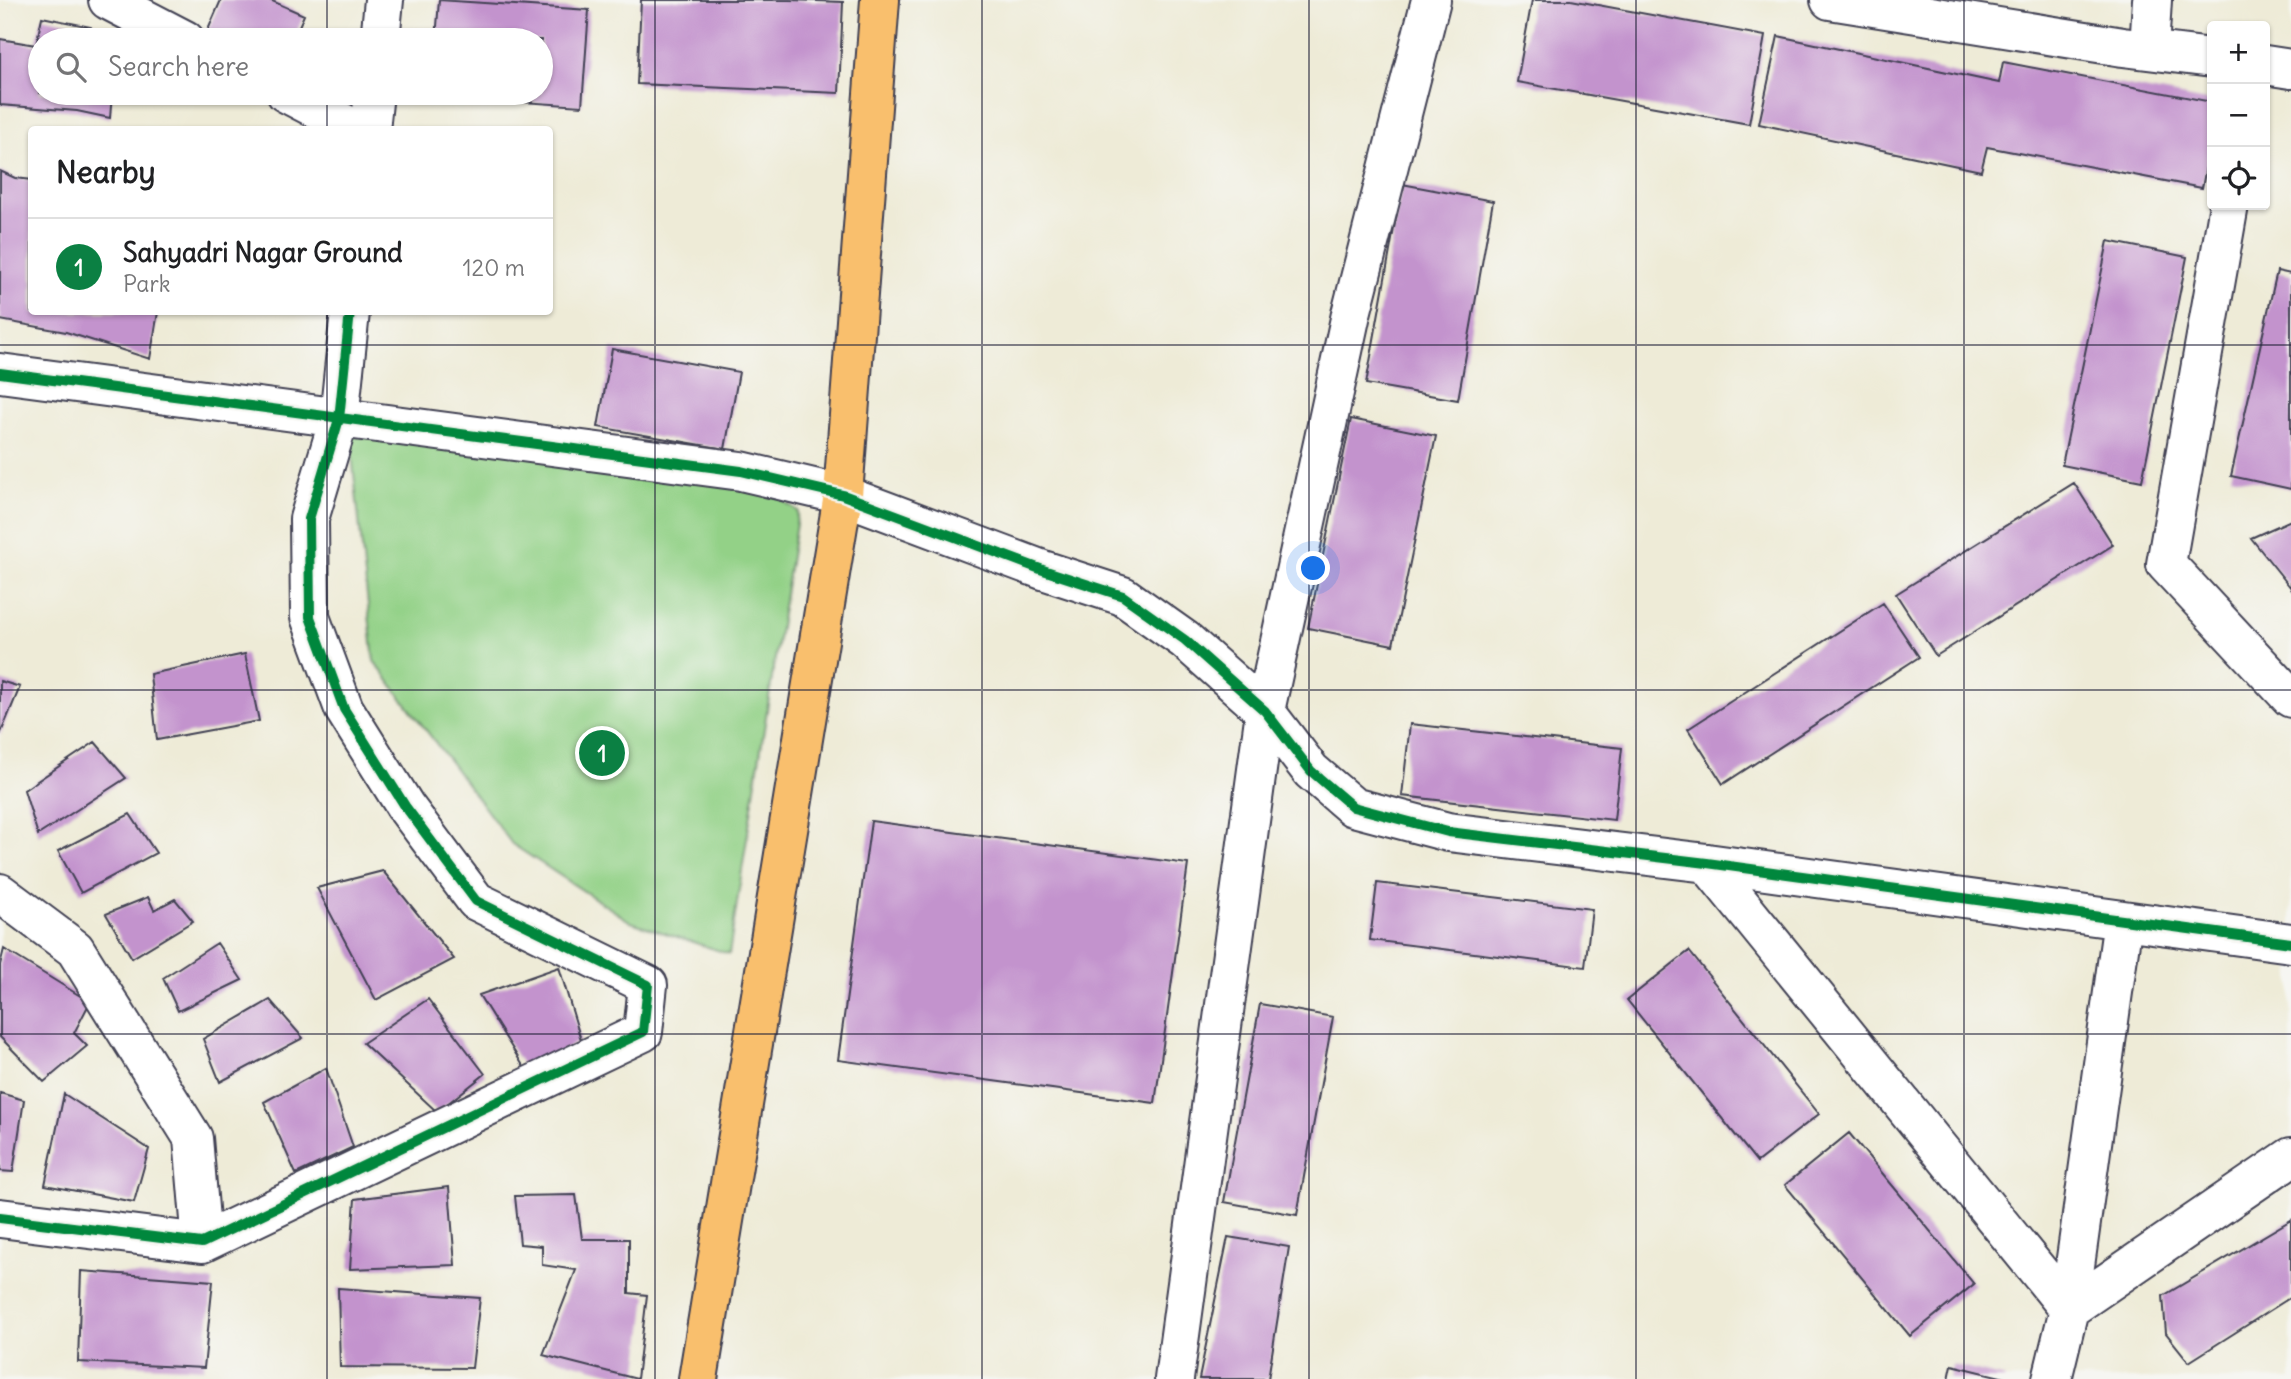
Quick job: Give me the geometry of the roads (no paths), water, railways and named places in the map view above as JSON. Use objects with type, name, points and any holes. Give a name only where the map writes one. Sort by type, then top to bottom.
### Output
[{"type":"main road","points":[[843,495],[880,0]]},
{"type":"main road","points":[[698,1379],[834,549]]},
{"type":"street","points":[[108,0],[162,28]]},
{"type":"street","points":[[381,28],[384,0]]},
{"type":"street","points":[[1174,1379],[1265,711],[1351,314],[1431,0]]},
{"type":"street","points":[[1830,0],[2207,57]]},
{"type":"street","points":[[2149,50],[2152,0]]},
{"type":"street","points":[[2270,66],[2291,68]]},
{"type":"street","points":[[309,105],[349,126]]},
{"type":"street","points":[[370,126],[373,105]]},
{"type":"street","points":[[2228,210],[2166,564],[2291,698]]},
{"type":"street","points":[[0,1218],[202,1243],[643,1032],[648,985],[476,901],[405,806],[344,709],[310,617],[309,519],[339,419],[350,315]]},
{"type":"street","points":[[0,373],[741,471],[843,495],[1043,570],[1122,596],[1185,640],[1265,711],[1311,771],[1353,807],[1448,832],[1707,863],[2291,943]]},
{"type":"street","points":[[834,549],[843,495]]},
{"type":"street","points":[[1707,863],[2069,1309]]},
{"type":"street","points":[[0,893],[75,949],[193,1138],[202,1243]]},
{"type":"street","points":[[2052,1379],[2069,1309],[2123,920]]},
{"type":"street","points":[[2069,1309],[2291,1157]]},
{"type":"place","name":"Sahyadri Nagar Ground","points":[[602,753]]}]
